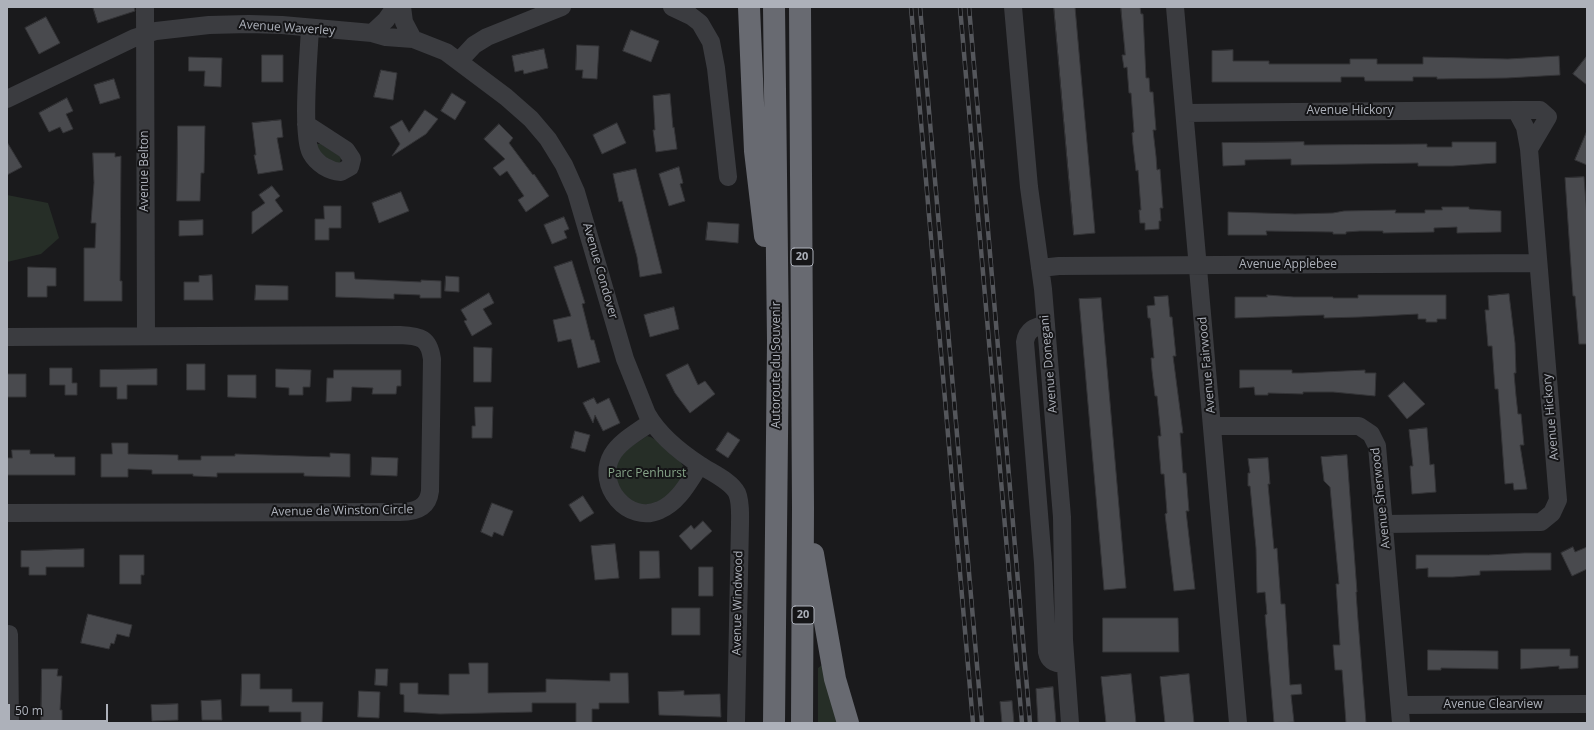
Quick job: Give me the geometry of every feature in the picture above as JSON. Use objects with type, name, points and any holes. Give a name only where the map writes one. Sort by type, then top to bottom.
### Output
[{"type":"highway","points":[[749,7],[755,151],[778,340]]},
{"type":"highway","name":"Autoroute du Souvenir","points":[[774,7],[778,340],[774,723]]},
{"type":"highway","name":"20","points":[[800,7],[804,508],[802,723]]},
{"type":"highway","points":[[804,508],[835,679],[848,723]]},
{"type":"highway","points":[[766,723],[774,685]]},
{"type":"street","name":"Avenue Belton","points":[[145,7],[146,335]]},
{"type":"street","points":[[372,33],[386,20],[395,7]]},
{"type":"street","points":[[402,7],[404,22],[413,39]]},
{"type":"street","points":[[460,60],[474,45],[487,37],[562,7]]},
{"type":"street","points":[[672,7],[691,16],[700,23],[718,45],[728,177]]},
{"type":"street","name":"Avenue Donegani","points":[[1013,7],[1029,187],[1046,324],[1062,517],[1065,664],[1070,723]]},
{"type":"street","name":"Avenue Fairwood","points":[[1175,7],[1238,723]]},
{"type":"street","name":"Avenue Waverley","points":[[7,99],[102,52],[144,34],[169,29],[226,24],[264,24],[372,33],[386,37],[413,39],[437,47],[460,60]]},
{"type":"street","points":[[306,124],[310,28]]},
{"type":"street","name":"Avenue Condover","points":[[460,60],[531,119],[548,139],[564,165],[581,205],[625,358],[643,406],[651,422],[669,441],[700,465],[731,485]]},
{"type":"street","name":"Avenue Hickory","points":[[1384,524],[1541,522],[1552,513],[1558,500],[1537,263],[1530,149],[1525,127],[1516,110]]},
{"type":"street","name":"Avenue Hickory","points":[[1185,113],[1540,110],[1548,117],[1530,149]]},
{"type":"street","name":"Avenue Applebee","points":[[1040,268],[1059,266],[1537,263]]},
{"type":"street","name":"Avenue de Winston Circle","points":[[7,337],[146,335],[400,335],[418,337],[425,340],[429,346],[432,359],[431,483],[428,500],[418,510],[400,512],[7,513]]},
{"type":"street","points":[[651,422],[618,447],[609,463],[609,484],[612,494],[622,504],[634,511],[652,513],[659,511],[674,501],[700,465]]},
{"type":"street","name":"Avenue Sherwood","points":[[1212,426],[1359,426],[1371,434],[1377,446],[1401,723]]},
{"type":"street","name":"Avenue Windwood","points":[[731,485],[737,494],[740,510],[736,723]]},
{"type":"street","points":[[10,634],[10,723]]},
{"type":"street","name":"Avenue Clearview","points":[[1400,705],[1587,704]]},
{"type":"green space","points":[[316,144],[321,144],[341,157],[340,163],[337,165],[318,152]]},
{"type":"green space","points":[[7,195],[48,203],[59,238],[41,254],[7,262]]},
{"type":"green space","name":"Parc Penhurst","points":[[647,436],[656,440],[669,450],[685,470],[679,484],[658,505],[632,504],[615,484],[617,460],[620,454]]},
{"type":"green space","points":[[822,665],[844,723],[818,723],[818,668]]},
{"type":"building","points":[[93,7],[134,7],[135,11],[98,23]]},
{"type":"building","points":[[1054,7],[1075,7],[1095,233],[1074,235]]},
{"type":"building","points":[[1121,7],[1140,7],[1141,14],[1143,14],[1146,78],[1149,78],[1150,92],[1153,92],[1156,130],[1153,130],[1157,170],[1160,169],[1163,208],[1160,208],[1161,221],[1159,221],[1159,229],[1145,230],[1145,223],[1140,223],[1139,210],[1141,210],[1138,170],[1136,171],[1133,145],[1132,133],[1134,132],[1131,93],[1129,93],[1127,67],[1124,68],[1122,55],[1125,55]]},
{"type":"building","points":[[46,17],[60,43],[39,54],[25,28]]},
{"type":"building","points":[[631,30],[659,41],[651,62],[623,51]]},
{"type":"building","points":[[577,45],[599,46],[597,79],[582,78],[583,70],[576,70]]},
{"type":"building","points":[[544,49],[548,68],[524,74],[523,70],[515,72],[512,56]]},
{"type":"building","points":[[1233,50],[1233,61],[1269,61],[1269,64],[1350,64],[1350,59],[1377,59],[1377,64],[1423,64],[1423,57],[1508,59],[1559,56],[1560,75],[1507,78],[1437,79],[1437,77],[1413,77],[1413,81],[1365,81],[1364,77],[1341,77],[1341,82],[1212,82],[1212,51]]},
{"type":"building","points":[[262,55],[283,55],[283,82],[262,82]]},
{"type":"building","points":[[1587,56],[1587,85],[1573,74]]},
{"type":"building","points":[[189,57],[222,58],[221,87],[204,86],[205,71],[189,71]]},
{"type":"building","points":[[381,70],[397,73],[393,100],[374,97]]},
{"type":"building","points":[[114,79],[120,98],[100,104],[94,85]]},
{"type":"building","points":[[452,93],[466,102],[455,120],[441,111]]},
{"type":"building","points":[[670,94],[673,128],[674,127],[677,149],[656,152],[653,130],[655,130],[653,96]]},
{"type":"building","points":[[67,98],[73,111],[66,114],[73,129],[63,133],[60,127],[49,132],[39,113]]},
{"type":"building","points":[[425,110],[438,119],[426,134],[392,156],[400,144],[390,127],[402,120],[409,132]]},
{"type":"building","points":[[281,120],[283,137],[277,138],[283,170],[258,174],[254,155],[256,155],[252,123]]},
{"type":"building","points":[[617,123],[626,143],[602,154],[593,135]]},
{"type":"building","points":[[499,124],[513,138],[509,143],[533,175],[534,174],[549,196],[526,212],[518,200],[524,196],[507,171],[500,176],[493,168],[505,159],[484,139]]},
{"type":"building","points":[[178,126],[205,126],[204,173],[201,173],[200,201],[177,201]]},
{"type":"building","points":[[1587,131],[1587,165],[1575,160]]},
{"type":"building","points":[[7,142],[22,167],[7,175]]},
{"type":"building","points":[[1304,142],[1304,145],[1427,144],[1427,147],[1452,147],[1452,142],[1496,142],[1496,163],[1453,166],[1418,166],[1418,163],[1291,165],[1291,159],[1245,160],[1245,165],[1223,166],[1222,143]]},
{"type":"building","points":[[93,153],[115,153],[115,157],[121,156],[120,281],[122,281],[122,301],[84,301],[84,248],[95,248],[96,223],[91,223],[94,183]]},
{"type":"building","points":[[679,167],[683,183],[680,184],[685,201],[669,206],[659,174]]},
{"type":"building","points":[[636,169],[662,273],[640,277],[637,257],[622,201],[619,202],[613,174]]},
{"type":"building","points":[[1584,177],[1587,217],[1587,344],[1579,344],[1575,296],[1573,296],[1565,178]]},
{"type":"building","points":[[272,186],[280,196],[275,200],[283,211],[252,234],[252,212],[265,203],[259,195]]},
{"type":"building","points":[[401,192],[409,211],[379,223],[372,203]]},
{"type":"building","points":[[324,206],[341,206],[341,228],[329,228],[329,240],[315,240],[315,219],[324,219]]},
{"type":"building","points":[[1442,207],[1469,207],[1469,209],[1501,211],[1501,232],[1457,233],[1457,227],[1434,228],[1434,232],[1383,233],[1383,231],[1360,231],[1346,232],[1346,234],[1333,234],[1333,232],[1266,231],[1267,235],[1228,235],[1228,212],[1295,214],[1396,210],[1395,213],[1425,213],[1425,210],[1442,210]]},
{"type":"building","points":[[564,217],[569,229],[564,231],[567,238],[552,244],[544,225]]},
{"type":"building","points":[[203,220],[203,235],[179,236],[179,221]]},
{"type":"building","points":[[708,222],[739,224],[738,243],[706,240]]},
{"type":"building","points":[[572,261],[585,303],[582,304],[591,340],[594,340],[600,362],[578,368],[571,339],[558,342],[553,320],[571,316],[554,267]]},
{"type":"building","points":[[28,267],[56,268],[56,286],[47,286],[47,297],[28,297]]},
{"type":"building","points":[[336,272],[354,272],[355,279],[421,282],[421,280],[441,281],[441,298],[420,298],[420,295],[394,294],[394,299],[336,297]]},
{"type":"building","points":[[212,275],[213,300],[184,300],[184,282],[199,282],[199,276]]},
{"type":"building","points":[[446,276],[459,277],[459,292],[445,291]]},
{"type":"building","points":[[256,285],[288,286],[288,300],[255,300]]},
{"type":"building","points":[[489,293],[494,303],[483,309],[492,324],[472,336],[464,321],[467,320],[461,310]]},
{"type":"building","points":[[1509,294],[1515,343],[1516,373],[1514,373],[1516,396],[1518,414],[1521,414],[1524,445],[1520,445],[1527,489],[1514,490],[1513,483],[1505,484],[1498,389],[1495,389],[1492,346],[1488,346],[1485,310],[1489,310],[1488,296]]},
{"type":"building","points":[[1267,295],[1358,298],[1358,295],[1446,295],[1446,319],[1437,319],[1437,322],[1426,322],[1426,319],[1418,319],[1418,314],[1324,318],[1324,315],[1235,318],[1235,297],[1267,297]]},
{"type":"building","points":[[1168,296],[1176,356],[1173,356],[1183,433],[1180,433],[1183,473],[1186,473],[1189,511],[1186,511],[1195,589],[1174,591],[1165,514],[1167,513],[1164,474],[1161,474],[1158,436],[1161,436],[1157,396],[1155,396],[1152,371],[1151,358],[1154,358],[1150,318],[1148,318],[1147,306],[1155,305],[1154,297]]},
{"type":"building","points":[[1101,298],[1126,588],[1104,590],[1079,299]]},
{"type":"building","points":[[674,307],[679,329],[650,337],[644,315]]},
{"type":"building","points":[[474,347],[492,348],[491,382],[474,382]]},
{"type":"building","points":[[187,364],[205,364],[205,390],[187,390]]},
{"type":"building","points":[[688,364],[698,385],[705,381],[715,394],[690,413],[675,393],[666,375]]},
{"type":"building","points":[[50,368],[72,368],[72,383],[77,383],[77,395],[65,395],[65,385],[50,385]]},
{"type":"building","points":[[157,369],[157,385],[127,385],[127,399],[117,399],[117,387],[100,387],[100,370]]},
{"type":"building","points":[[276,369],[311,370],[310,387],[303,387],[303,395],[289,395],[289,388],[276,387]]},
{"type":"building","points":[[334,370],[401,370],[401,386],[397,386],[396,394],[372,394],[373,388],[352,387],[351,401],[326,402],[327,378],[333,378]]},
{"type":"building","points":[[1240,370],[1292,370],[1292,373],[1302,373],[1365,370],[1365,373],[1376,373],[1375,396],[1333,392],[1303,392],[1303,394],[1268,393],[1268,395],[1255,395],[1254,387],[1240,388]]},
{"type":"building","points":[[7,374],[26,374],[26,397],[7,397]]},
{"type":"building","points":[[228,375],[256,375],[256,398],[228,397]]},
{"type":"building","points":[[1404,382],[1425,404],[1407,419],[1388,396]]},
{"type":"building","points":[[594,398],[597,404],[609,398],[620,423],[603,431],[595,415],[593,423],[583,403]]},
{"type":"building","points":[[475,407],[493,407],[492,438],[472,438],[472,426],[475,426]]},
{"type":"building","points":[[1427,428],[1430,465],[1434,464],[1436,492],[1412,494],[1410,466],[1413,466],[1409,430]]},
{"type":"building","points":[[575,431],[590,435],[585,452],[571,448]]},
{"type":"building","points":[[728,432],[740,440],[728,458],[716,450]]},
{"type":"building","points":[[112,443],[128,443],[128,454],[178,455],[178,460],[201,460],[201,456],[235,456],[235,454],[330,457],[330,453],[350,454],[350,477],[304,476],[304,473],[217,473],[217,477],[193,476],[193,474],[152,474],[152,470],[128,469],[128,477],[101,477],[101,454],[112,454]]},
{"type":"building","points":[[12,450],[30,450],[30,454],[54,454],[55,457],[75,457],[75,475],[7,475],[7,458],[12,458]]},
{"type":"building","points":[[1347,455],[1366,723],[1346,723],[1342,670],[1335,670],[1333,645],[1340,645],[1336,584],[1339,584],[1330,487],[1324,481],[1321,457]]},
{"type":"building","points":[[372,457],[398,458],[397,476],[371,475]]},
{"type":"building","points":[[1268,458],[1270,484],[1268,484],[1274,549],[1277,548],[1281,604],[1285,604],[1290,685],[1301,684],[1302,694],[1291,695],[1294,722],[1274,723],[1265,615],[1267,614],[1265,592],[1257,593],[1256,548],[1250,486],[1248,486],[1248,473],[1250,473],[1248,459]]},
{"type":"building","points":[[583,496],[594,513],[580,522],[569,505]]},
{"type":"building","points":[[492,503],[513,511],[503,536],[494,532],[492,537],[481,532]]},
{"type":"building","points":[[703,521],[712,531],[691,550],[679,536],[691,525],[694,529]]},
{"type":"building","points":[[615,544],[619,578],[595,580],[591,546]]},
{"type":"building","points":[[1573,547],[1575,552],[1587,547],[1587,569],[1572,576],[1561,553]]},
{"type":"building","points":[[84,549],[84,567],[46,567],[46,575],[29,575],[29,567],[21,567],[21,551]]},
{"type":"building","points":[[640,551],[659,551],[660,578],[640,579]]},
{"type":"building","points":[[1551,553],[1551,570],[1480,571],[1480,575],[1428,577],[1428,568],[1416,569],[1416,555],[1488,555]]},
{"type":"building","points":[[120,555],[144,555],[144,575],[141,575],[141,584],[120,584]]},
{"type":"building","points":[[699,567],[713,567],[713,596],[699,596]]},
{"type":"building","points":[[672,608],[700,608],[700,635],[672,635]]},
{"type":"building","points":[[88,614],[132,625],[129,637],[117,634],[114,644],[111,643],[109,649],[81,643]]},
{"type":"building","points":[[1103,618],[1178,618],[1179,652],[1103,652]]},
{"type":"building","points":[[1521,649],[1570,649],[1570,656],[1578,656],[1578,668],[1559,669],[1559,666],[1521,669]]},
{"type":"building","points":[[1428,650],[1498,651],[1498,669],[1441,668],[1441,670],[1428,670]]},
{"type":"building","points":[[469,663],[488,663],[488,693],[546,692],[546,679],[610,681],[610,673],[628,673],[629,703],[599,703],[599,709],[592,709],[592,723],[576,723],[576,703],[532,703],[532,712],[440,714],[404,712],[404,695],[400,694],[400,683],[418,683],[418,694],[449,695],[449,674],[469,674]]},
{"type":"building","points":[[42,669],[58,669],[57,676],[62,676],[60,710],[62,710],[62,723],[41,723]]},
{"type":"building","points":[[376,669],[388,669],[387,686],[375,685]]},
{"type":"building","points":[[242,674],[260,674],[260,689],[292,689],[292,702],[323,702],[322,723],[301,723],[301,712],[269,712],[269,706],[241,706]]},
{"type":"building","points":[[1131,674],[1136,723],[1106,723],[1101,677]]},
{"type":"building","points":[[1189,674],[1194,723],[1165,723],[1160,677]]},
{"type":"building","points":[[1053,687],[1056,723],[1038,723],[1036,689]]},
{"type":"building","points":[[359,691],[380,692],[379,718],[358,717]]},
{"type":"building","points":[[684,691],[684,695],[720,694],[721,717],[659,715],[658,692]]},
{"type":"building","points":[[221,700],[222,720],[202,720],[201,701]]},
{"type":"building","points":[[1012,701],[1014,723],[1002,723],[1000,702]]},
{"type":"building","points":[[178,704],[178,720],[152,721],[151,705]]},
{"type":"railway","points":[[911,7],[973,723]]},
{"type":"railway","points":[[920,7],[982,723]]},
{"type":"railway","points":[[960,7],[1022,723]]},
{"type":"railway","points":[[969,7],[1030,723]]}]
